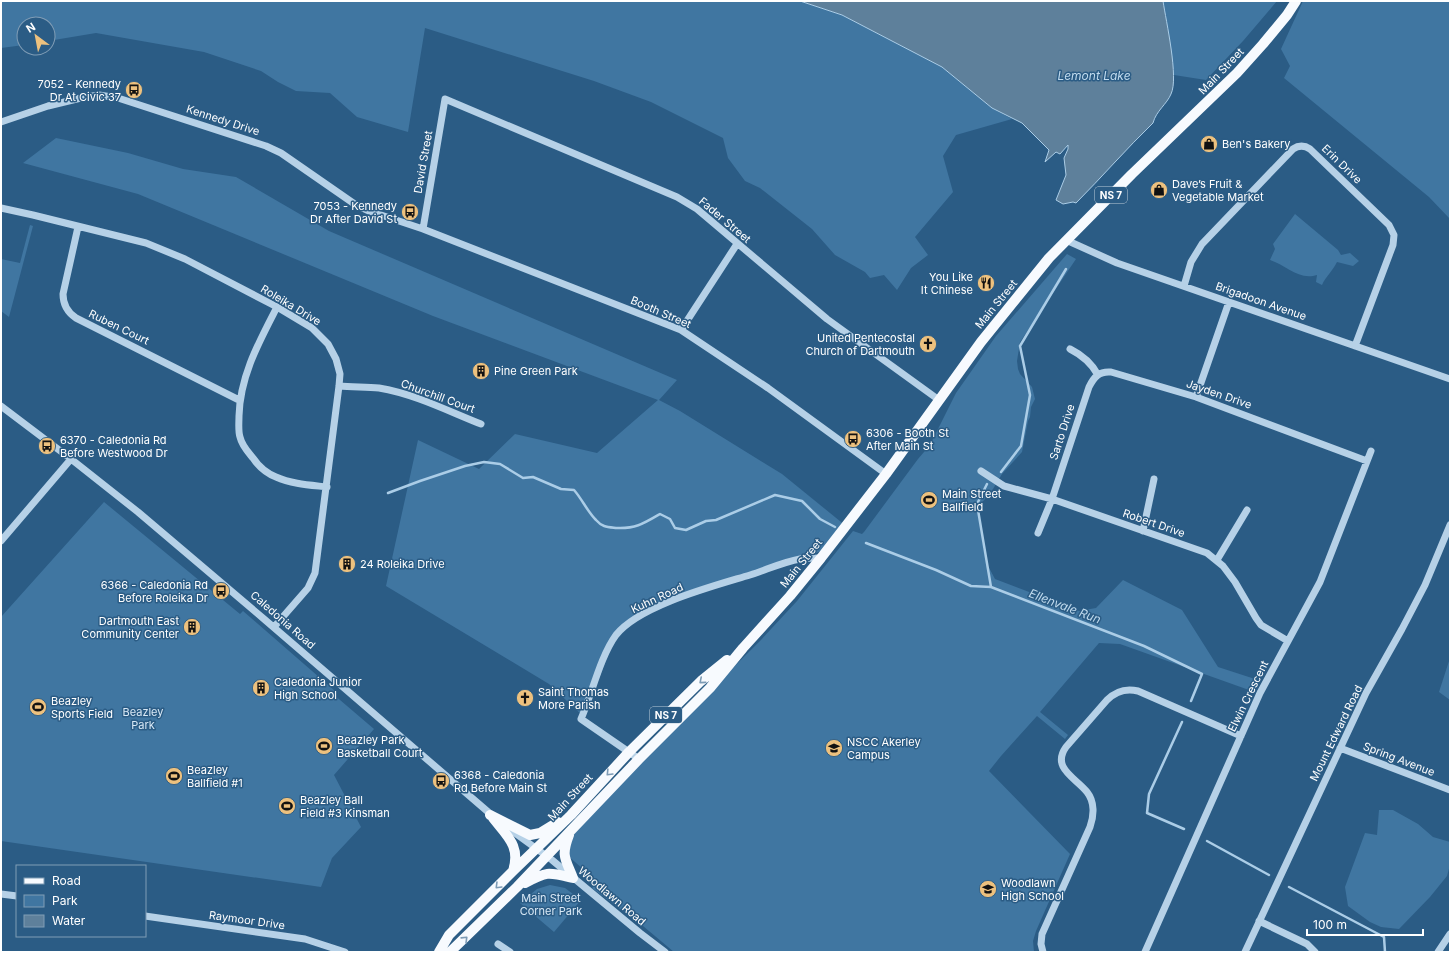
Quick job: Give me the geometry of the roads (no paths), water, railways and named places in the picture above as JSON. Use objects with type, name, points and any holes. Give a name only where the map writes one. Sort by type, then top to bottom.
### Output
[{"type":"main road","name":"Main Street","points":[[450,952],[518,886],[639,759],[710,688],[821,558],[886,474],[1006,311],[1049,258],[1237,73],[1264,44],[1296,1]]},
{"type":"main road","name":"Main Street","points":[[439,952],[449,935],[571,815],[629,752],[701,681],[743,648]]},
{"type":"main road","points":[[490,815],[530,835],[540,833],[571,815]]},
{"type":"main road","points":[[490,815],[512,842],[516,858],[513,871]]},
{"type":"main road","points":[[570,831],[564,846],[564,858],[573,878]]},
{"type":"main road","points":[[518,886],[540,875],[548,873],[573,878]]},
{"type":"street","name":"Kennedy Drive","points":[[1,122],[48,106],[85,97],[99,95],[118,98],[266,146],[281,153],[356,205],[369,211],[423,229]]},
{"type":"street","name":"David Street","points":[[423,229],[445,99]]},
{"type":"street","name":"Fader Street","points":[[445,99],[677,197],[697,209],[827,319],[939,400]]},
{"type":"street","name":"Erin Drive","points":[[1184,286],[1191,262],[1202,244],[1293,149],[1298,146],[1305,146],[1310,149],[1389,225],[1394,235],[1393,245],[1355,346]]},
{"type":"street","name":"Roleika Drive","points":[[1,208],[146,243],[185,259],[277,307],[307,325],[328,344],[336,358],[340,374],[320,547],[314,577],[308,588],[274,627]]},
{"type":"street","name":"Ruben Court","points":[[78,227],[63,294],[64,304],[70,314],[239,400]]},
{"type":"street","name":"Booth Street","points":[[423,229],[681,330],[768,388],[886,474]]},
{"type":"street","name":"Brigadoon Avenue","points":[[1066,240],[1117,263],[1450,379]]},
{"type":"street","points":[[681,330],[737,244]]},
{"type":"street","points":[[1196,397],[1229,302]]},
{"type":"street","points":[[277,307],[251,359],[239,400],[240,437],[244,447],[261,468],[275,477],[303,484],[327,487]]},
{"type":"street","points":[[1070,349],[1081,354],[1098,375]]},
{"type":"street","name":"Jayden Drive","points":[[1098,375],[1102,372],[1111,372],[1196,397],[1367,461]]},
{"type":"street","name":"Sarto Drive","points":[[1038,533],[1052,499],[1089,387],[1093,378],[1098,375]]},
{"type":"street","name":"Churchill Court","points":[[339,386],[378,388],[397,392],[415,397],[481,424]]},
{"type":"street","name":"Caledonia Road","points":[[1,406],[138,512],[274,627],[490,815],[546,856]]},
{"type":"street","name":"Elwin Crescent","points":[[1145,952],[1260,693],[1320,582],[1371,451]]},
{"type":"street","points":[[1,541],[71,459]]},
{"type":"street","name":"Robert Drive","points":[[982,471],[1004,486],[1052,499],[1202,551],[1217,560],[1223,566],[1235,582],[1261,625],[1288,641]]},
{"type":"street","points":[[1143,531],[1154,479]]},
{"type":"street","points":[[1217,560],[1247,510]]},
{"type":"street","name":"Mount Edward Road","points":[[1245,952],[1366,693],[1425,586],[1450,525]]},
{"type":"street","name":"Kuhn Road","points":[[639,759],[581,719],[604,659],[617,634],[628,624],[641,616],[676,598],[799,560],[821,558]]},
{"type":"street","points":[[1043,952],[1041,944],[1042,934],[1090,828],[1093,817],[1091,799],[1086,790],[1064,769],[1062,763],[1062,753],[1066,746],[1107,700],[1122,690],[1138,691],[1241,736]]},
{"type":"street","name":"Spring Avenue","points":[[1340,748],[1450,789]]},
{"type":"street","name":"Woodlawn Road","points":[[546,856],[665,952]]},
{"type":"street","points":[[1,894],[16,896]]},
{"type":"street","name":"Raymoor Drive","points":[[146,916],[305,939],[345,952]]},
{"type":"street","points":[[1259,921],[1307,944],[1315,952]]},
{"type":"street","points":[[1438,952],[1450,934]]},
{"type":"street","points":[[498,944],[510,952]]},
{"type":"water","name":"Lemont Lake","points":[[800,1],[1163,1],[1173,63],[1173,86],[1169,98],[1154,119],[1153,123],[1076,203],[1073,202],[1063,204],[1056,200],[1066,175],[1064,158],[1068,145],[1060,154],[1056,152],[1045,162],[1049,150],[1022,123],[992,108],[942,67],[842,15]]},
{"type":"waterway","name":"Ellenvale Run","points":[[1001,472],[1021,446],[1030,395],[1020,346],[1066,269]]},
{"type":"waterway","points":[[388,493],[465,466],[484,462],[500,464],[523,478],[533,477],[561,489],[574,490],[587,509],[600,524],[607,527],[634,527],[660,514],[670,519],[675,528],[686,530],[706,521],[716,520],[775,495],[802,501],[820,519],[835,527]]},
{"type":"waterway","name":"Ellenvale Run","points":[[987,484],[977,504],[991,587],[1144,646],[1202,674],[1191,701]]},
{"type":"waterway","points":[[866,543],[936,570],[971,586],[991,587]]},
{"type":"waterway","name":"Ellenvale Run","points":[[1182,722],[1149,794],[1147,813],[1184,829]]},
{"type":"waterway","name":"Ellenvale Run","points":[[1207,841],[1269,875]]},
{"type":"waterway","name":"Ellenvale Run","points":[[1289,887],[1384,937],[1385,952]]},
{"type":"place","name":"7052 - Kennedy Dr At Civic 37","points":[[134,90]]},
{"type":"place","name":"Ben's Bakery","points":[[1209,144]]},
{"type":"place","name":"Dave’s Fruit & Vegetable Market","points":[[1159,190]]},
{"type":"place","name":"7053 - Kennedy Dr After David St","points":[[410,212]]},
{"type":"place","name":"You Like It Chinese","points":[[986,283]]},
{"type":"place","name":"United Pentecostal Church of Dartmouth","points":[[928,344]]},
{"type":"place","name":"Pine Green Park","points":[[481,371]]},
{"type":"place","name":"6306 - Booth St After Main St","points":[[853,439]]},
{"type":"place","name":"6370 - Caledonia Rd Before Westwood Dr","points":[[47,446]]},
{"type":"place","name":"Main Street Ballfield","points":[[929,500]]},
{"type":"place","name":"24 Roleika Drive","points":[[347,564]]},
{"type":"place","name":"6366 - Caledonia Rd Before Roleika Dr","points":[[221,591]]},
{"type":"place","name":"Dartmouth East Community Center","points":[[192,627]]},
{"type":"place","name":"Caledonia Junior High School","points":[[261,688]]},
{"type":"place","name":"Saint Thomas More Parish","points":[[525,698]]},
{"type":"place","name":"Beazley Sports Field","points":[[38,707]]},
{"type":"place","name":"Beazley Park Basketball Court","points":[[324,746]]},
{"type":"place","name":"NSCC Akerley Campus","points":[[834,748]]},
{"type":"place","name":"Beazley Ballfield #1","points":[[174,776]]},
{"type":"place","name":"6368 - Caledonia Rd Before Main St","points":[[441,781]]},
{"type":"place","name":"Beazley Ball Field #3 Kinsman","points":[[287,806]]},
{"type":"place","name":"Woodlawn High School","points":[[988,889]]},
{"type":"park label","name":"Beazley Park","points":[[143,718]]},
{"type":"park label","name":"Main Street Corner Park","points":[[551,904]]}]
